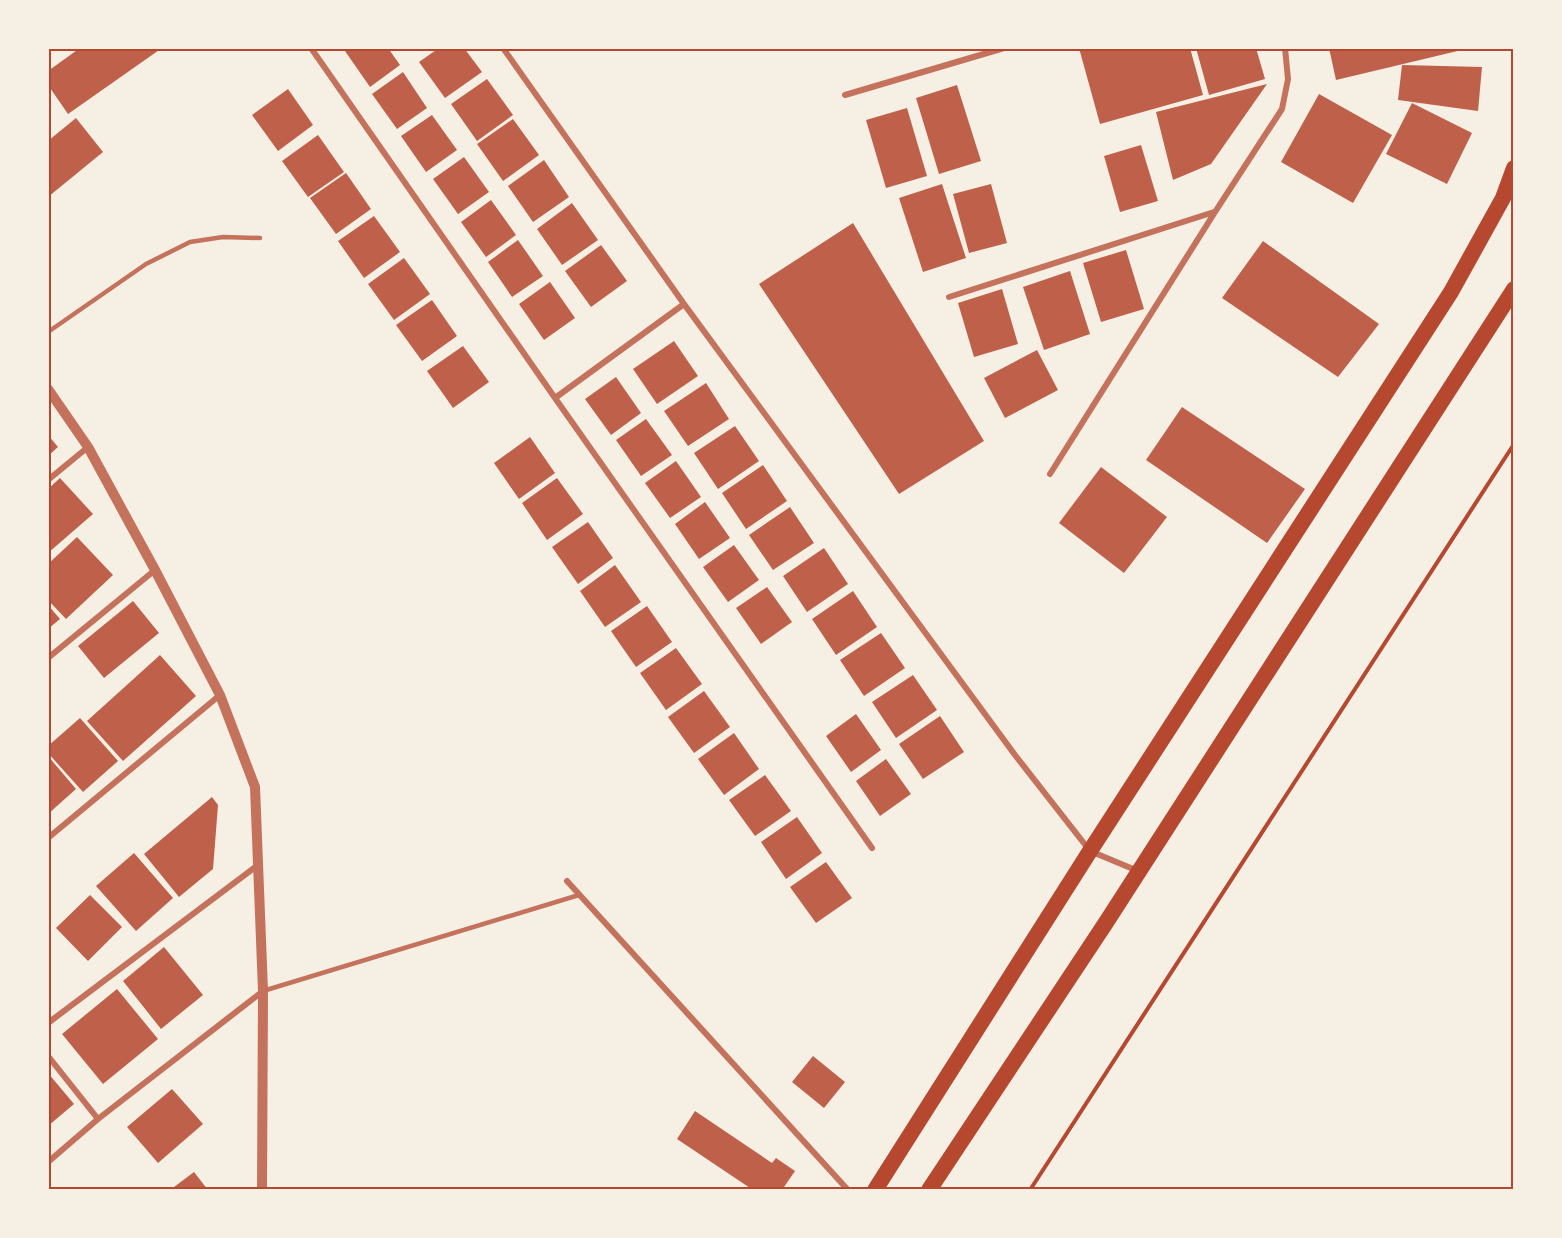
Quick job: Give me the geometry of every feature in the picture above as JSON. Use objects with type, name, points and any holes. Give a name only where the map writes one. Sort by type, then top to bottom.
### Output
[{"type":"highway","points":[[875,1190],[1090,850],[1451,292],[1503,198],[1514,168]]},
{"type":"highway","points":[[929,1190],[1139,872],[1514,289]]},
{"type":"street","points":[[311,48],[872,848]]},
{"type":"street","points":[[503,48],[684,304],[1015,755],[1090,850],[1139,872]]},
{"type":"street","points":[[845,95],[1004,48]]},
{"type":"street","points":[[1050,474],[1282,109],[1288,79],[1285,48]]},
{"type":"street","points":[[949,297],[1215,212]]},
{"type":"street","points":[[555,398],[684,304]]},
{"type":"street","points":[[48,389],[88,447],[155,570],[220,695],[255,787],[263,991],[262,1189]]},
{"type":"street","points":[[48,480],[88,447]]},
{"type":"street","points":[[48,658],[155,570]]},
{"type":"street","points":[[48,838],[220,695]]},
{"type":"street","points":[[48,1023],[258,865]]},
{"type":"street","points":[[567,881],[848,1190]]},
{"type":"street","points":[[48,1162],[98,1119],[263,991]]},
{"type":"street","points":[[48,1056],[98,1119]]},
{"type":"lane","points":[[48,332],[146,264],[190,242],[223,237],[260,238]]},
{"type":"lane","points":[[263,991],[579,895]]},
{"type":"path","points":[[1030,1190],[1514,444]]},
{"type":"building","points":[[80,48],[162,48],[68,114],[48,85],[48,71]]},
{"type":"building","points":[[350,48],[388,48],[400,65],[370,87],[345,51]]},
{"type":"building","points":[[439,48],[464,48],[482,72],[445,98],[419,62]]},
{"type":"building","points":[[1079,48],[1190,48],[1203,95],[1100,124]]},
{"type":"building","points":[[1196,48],[1256,48],[1265,79],[1209,95]]},
{"type":"building","points":[[1329,48],[1466,48],[1466,49],[1336,80]]},
{"type":"building","points":[[1402,65],[1482,67],[1478,111],[1398,100]]},
{"type":"building","points":[[403,72],[427,108],[397,129],[372,94]]},
{"type":"building","points":[[487,79],[513,115],[477,141],[451,104]]},
{"type":"building","points":[[1267,84],[1211,164],[1173,180],[1156,112]]},
{"type":"building","points":[[957,85],[981,161],[939,174],[916,98]]},
{"type":"building","points":[[288,89],[313,125],[278,151],[252,115]]},
{"type":"building","points":[[1319,94],[1392,135],[1353,203],[1281,162]]},
{"type":"building","points":[[1412,103],[1472,133],[1447,184],[1386,154]]},
{"type":"building","points":[[907,108],[927,176],[886,188],[866,120]]},
{"type":"building","points":[[432,115],[457,150],[426,172],[401,136]]},
{"type":"building","points":[[76,118],[103,152],[48,197],[48,141]]},
{"type":"building","points":[[513,119],[539,155],[503,181],[477,144]]},
{"type":"building","points":[[318,135],[344,172],[308,197],[282,161]]},
{"type":"building","points":[[1141,145],[1158,201],[1120,212],[1104,156]]},
{"type":"building","points":[[464,157],[489,192],[458,214],[433,179]]},
{"type":"building","points":[[544,160],[569,197],[533,222],[508,186]]},
{"type":"building","points":[[346,173],[371,209],[336,234],[310,198]]},
{"type":"building","points":[[942,184],[966,258],[923,272],[899,198]]},
{"type":"building","points":[[991,184],[1007,243],[969,253],[953,194]]},
{"type":"building","points":[[491,200],[516,235],[486,257],[461,222]]},
{"type":"building","points":[[572,203],[598,240],[562,265],[537,229]]},
{"type":"building","points":[[374,216],[400,252],[364,278],[338,241]]},
{"type":"building","points":[[853,223],[984,441],[899,494],[759,284]]},
{"type":"building","points":[[518,240],[543,276],[512,297],[488,262]]},
{"type":"building","points":[[1263,241],[1379,324],[1338,377],[1222,298]]},
{"type":"building","points":[[601,245],[627,281],[591,307],[565,271]]},
{"type":"building","points":[[1126,250],[1144,309],[1101,322],[1083,263]]},
{"type":"building","points":[[404,258],[430,294],[394,320],[368,284]]},
{"type":"building","points":[[1070,271],[1090,334],[1044,350],[1023,287]]},
{"type":"building","points":[[550,282],[575,318],[544,340],[519,304]]},
{"type":"building","points":[[1002,289],[1018,344],[974,357],[958,303]]},
{"type":"building","points":[[432,300],[457,336],[422,361],[396,325]]},
{"type":"building","points":[[674,341],[698,376],[657,404],[633,369]]},
{"type":"building","points":[[463,346],[489,382],[453,408],[427,371]]},
{"type":"building","points":[[1037,350],[1058,390],[1005,418],[984,378]]},
{"type":"building","points":[[616,377],[641,413],[611,435],[585,399]]},
{"type":"building","points":[[706,383],[729,419],[688,446],[664,411]]},
{"type":"building","points":[[1182,407],[1305,489],[1267,543],[1146,460]]},
{"type":"building","points":[[646,419],[672,455],[641,476],[616,440]]},
{"type":"building","points":[[735,426],[759,461],[718,489],[694,453]]},
{"type":"building","points":[[48,435],[58,447],[48,456]]},
{"type":"building","points":[[530,437],[555,473],[519,499],[494,463]]},
{"type":"building","points":[[676,461],[701,497],[670,518],[645,483]]},
{"type":"building","points":[[763,465],[787,501],[746,529],[722,493]]},
{"type":"building","points":[[1101,467],[1167,517],[1124,573],[1059,523]]},
{"type":"building","points":[[60,478],[93,514],[48,553],[48,489]]},
{"type":"building","points":[[557,478],[583,514],[547,540],[522,503]]},
{"type":"building","points":[[705,502],[730,538],[699,559],[675,524]]},
{"type":"building","points":[[790,507],[814,543],[773,570],[749,535]]},
{"type":"building","points":[[588,522],[613,558],[578,584],[552,547]]},
{"type":"building","points":[[77,537],[113,575],[66,619],[48,600],[48,564]]},
{"type":"building","points":[[734,545],[759,580],[728,602],[703,567]]},
{"type":"building","points":[[824,548],[848,584],[807,612],[783,576]]},
{"type":"building","points":[[615,565],[641,602],[605,627],[580,591]]},
{"type":"building","points":[[767,587],[792,622],[761,644],[736,608]]},
{"type":"building","points":[[853,591],[877,627],[836,655],[812,619]]},
{"type":"building","points":[[133,601],[159,633],[104,678],[78,646]]},
{"type":"building","points":[[48,605],[60,619],[48,629]]},
{"type":"building","points":[[647,606],[672,642],[636,667],[611,631]]},
{"type":"building","points":[[881,633],[905,668],[864,696],[840,660]]},
{"type":"building","points":[[676,648],[702,684],[666,710],[640,673]]},
{"type":"building","points":[[160,655],[196,696],[123,761],[87,721]]},
{"type":"building","points":[[913,675],[937,710],[896,738],[872,702]]},
{"type":"building","points":[[704,691],[730,727],[694,753],[668,717]]},
{"type":"building","points":[[856,714],[881,750],[851,772],[826,736]]},
{"type":"building","points":[[940,716],[964,752],[923,779],[899,744]]},
{"type":"building","points":[[80,718],[118,761],[83,792],[48,753],[48,746]]},
{"type":"building","points":[[734,733],[759,769],[724,795],[698,759]]},
{"type":"building","points":[[48,756],[76,789],[48,814]]},
{"type":"building","points":[[886,759],[911,794],[880,816],[856,781]]},
{"type":"building","points":[[765,775],[791,811],[755,836],[729,800]]},
{"type":"building","points":[[212,797],[218,805],[213,869],[179,897],[144,854]]},
{"type":"building","points":[[797,817],[822,853],[786,879],[761,842]]},
{"type":"building","points":[[134,853],[173,898],[136,931],[96,886]]},
{"type":"building","points":[[826,862],[852,898],[816,923],[790,887]]},
{"type":"building","points":[[90,895],[122,927],[88,961],[56,928]]},
{"type":"building","points":[[164,947],[203,995],[161,1029],[123,981]]},
{"type":"building","points":[[117,989],[158,1039],[103,1084],[62,1034]]},
{"type":"building","points":[[813,1056],[845,1082],[824,1108],[792,1082]]},
{"type":"building","points":[[48,1073],[74,1104],[48,1126]]},
{"type":"building","points":[[172,1089],[203,1124],[158,1163],[127,1127]]},
{"type":"building","points":[[695,1111],[772,1163],[776,1158],[795,1171],[782,1190],[753,1190],[677,1139]]},
{"type":"building","points":[[194,1172],[208,1190],[170,1190]]}]
